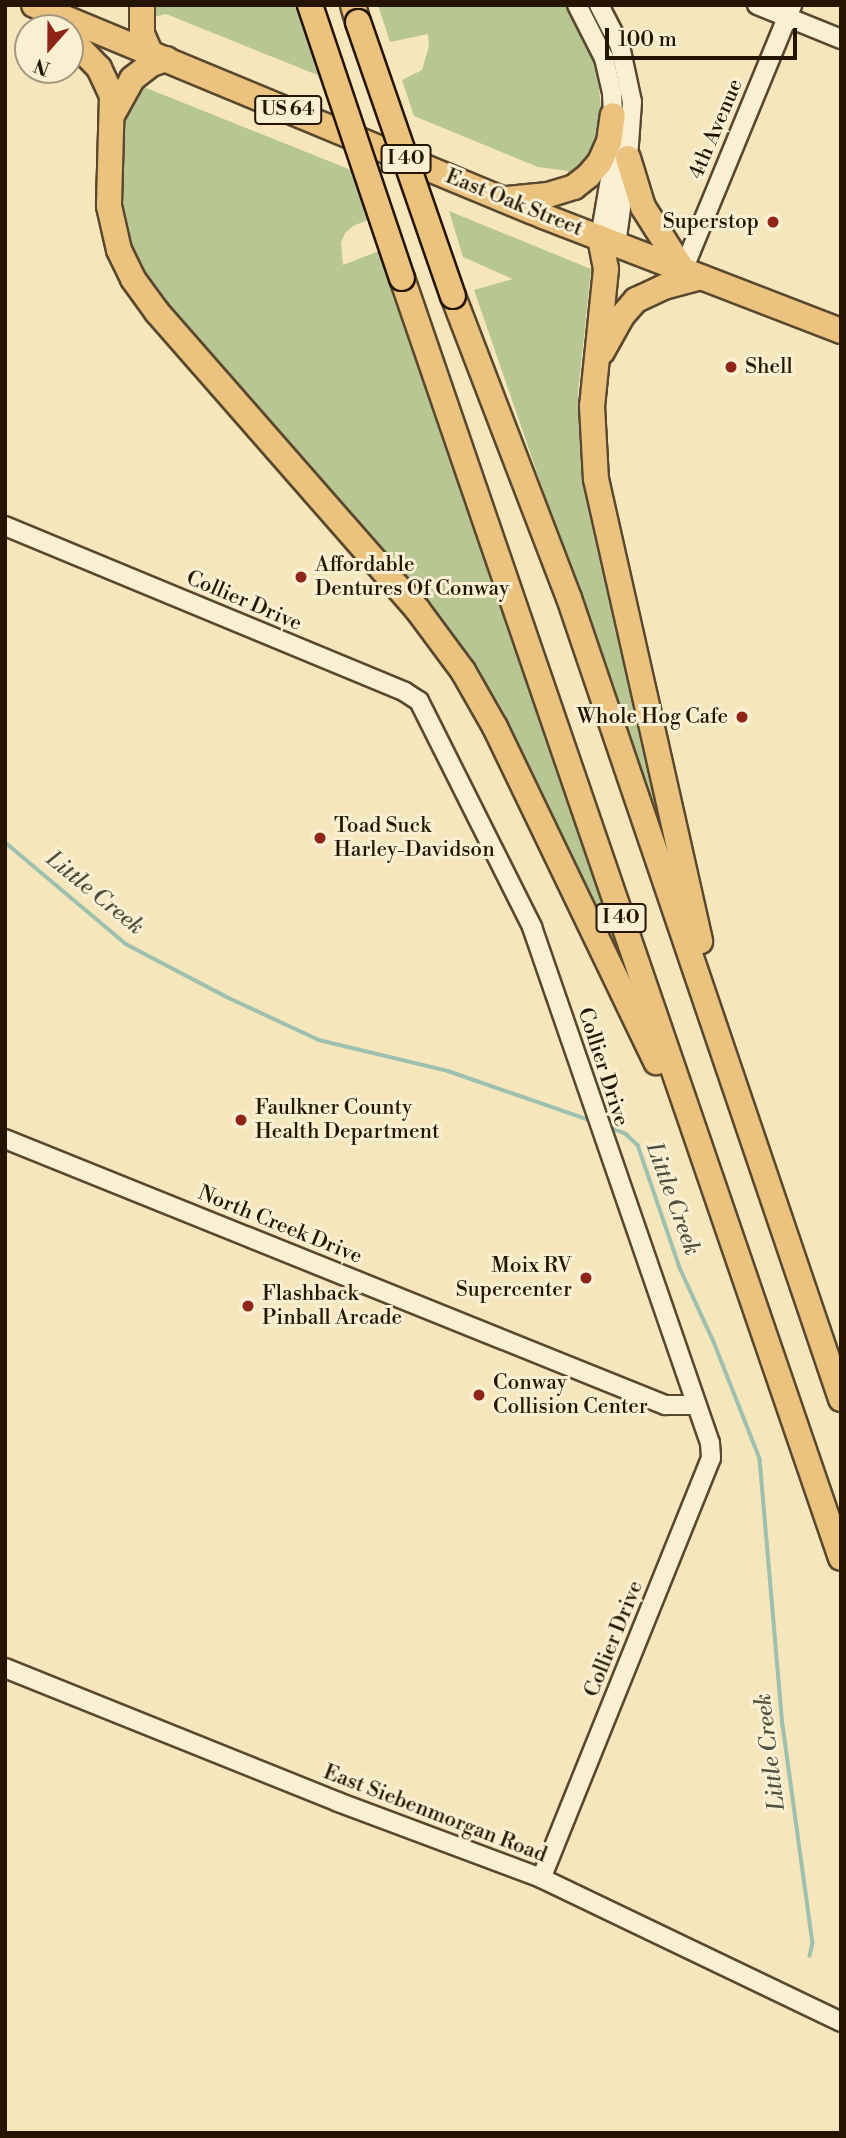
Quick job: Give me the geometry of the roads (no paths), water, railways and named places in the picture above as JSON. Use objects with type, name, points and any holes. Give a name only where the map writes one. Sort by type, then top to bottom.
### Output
[{"type":"highway","name":"East Oak Street","points":[[31,5],[504,200],[841,331]]},
{"type":"highway","points":[[56,5],[87,5]]},
{"type":"highway","points":[[114,112],[132,79],[158,56],[142,34],[142,5]]},
{"type":"highway","name":"I 40","points":[[310,5],[841,1558]]},
{"type":"highway","name":"I 40","points":[[356,14],[453,296],[569,598],[841,1399]]},
{"type":"highway","points":[[84,50],[104,77],[113,96],[109,206],[119,250],[133,279],[157,312],[417,609],[472,684],[705,1165]]},
{"type":"highway","points":[[504,200],[548,195],[574,187],[589,176],[600,162],[609,142],[614,115]]},
{"type":"highway","points":[[597,361],[622,316],[636,300],[692,273],[643,207],[628,158]]},
{"type":"highway","points":[[608,241],[592,442],[601,506],[730,1075]]},
{"type":"street","points":[[577,5],[604,58],[614,115],[615,150],[608,241]]},
{"type":"street","points":[[600,5],[620,46],[629,77],[632,102],[628,158],[608,241]]},
{"type":"street","points":[[757,5],[790,11],[841,39]]},
{"type":"street","name":"4th Avenue","points":[[692,273],[790,11]]},
{"type":"street","name":"Collier Drive","points":[[5,526],[405,692],[419,701],[532,926],[710,1443],[711,1458],[541,1878]]},
{"type":"street","name":"North Creek Drive","points":[[5,1139],[665,1405],[696,1405]]},
{"type":"street","name":"East Siebenmorgan Road","points":[[5,1668],[338,1802],[541,1878],[841,2022]]},
{"type":"waterway","name":"Little Creek","points":[[5,842],[126,944],[229,998],[319,1040],[448,1071],[592,1121]]},
{"type":"waterway","name":"Little Creek","points":[[609,1127],[626,1134],[638,1145],[680,1268],[714,1342],[760,1459],[783,1725],[813,1943],[810,1956]]},
{"type":"place","name":"Superstop","points":[[773,222]]},
{"type":"place","name":"Shell","points":[[731,367]]},
{"type":"place","name":"Affordable Dentures Of Conway","points":[[301,577]]},
{"type":"place","name":"Whole Hog Cafe","points":[[742,717]]},
{"type":"place","name":"Toad Suck Harley-Davidson","points":[[320,838]]},
{"type":"place","name":"Faulkner County Health Department","points":[[241,1120]]},
{"type":"place","name":"Moix RV Supercenter","points":[[586,1278]]},
{"type":"place","name":"Flashback Pinball Arcade","points":[[248,1306]]},
{"type":"place","name":"Conway Collision Center","points":[[479,1395]]}]
